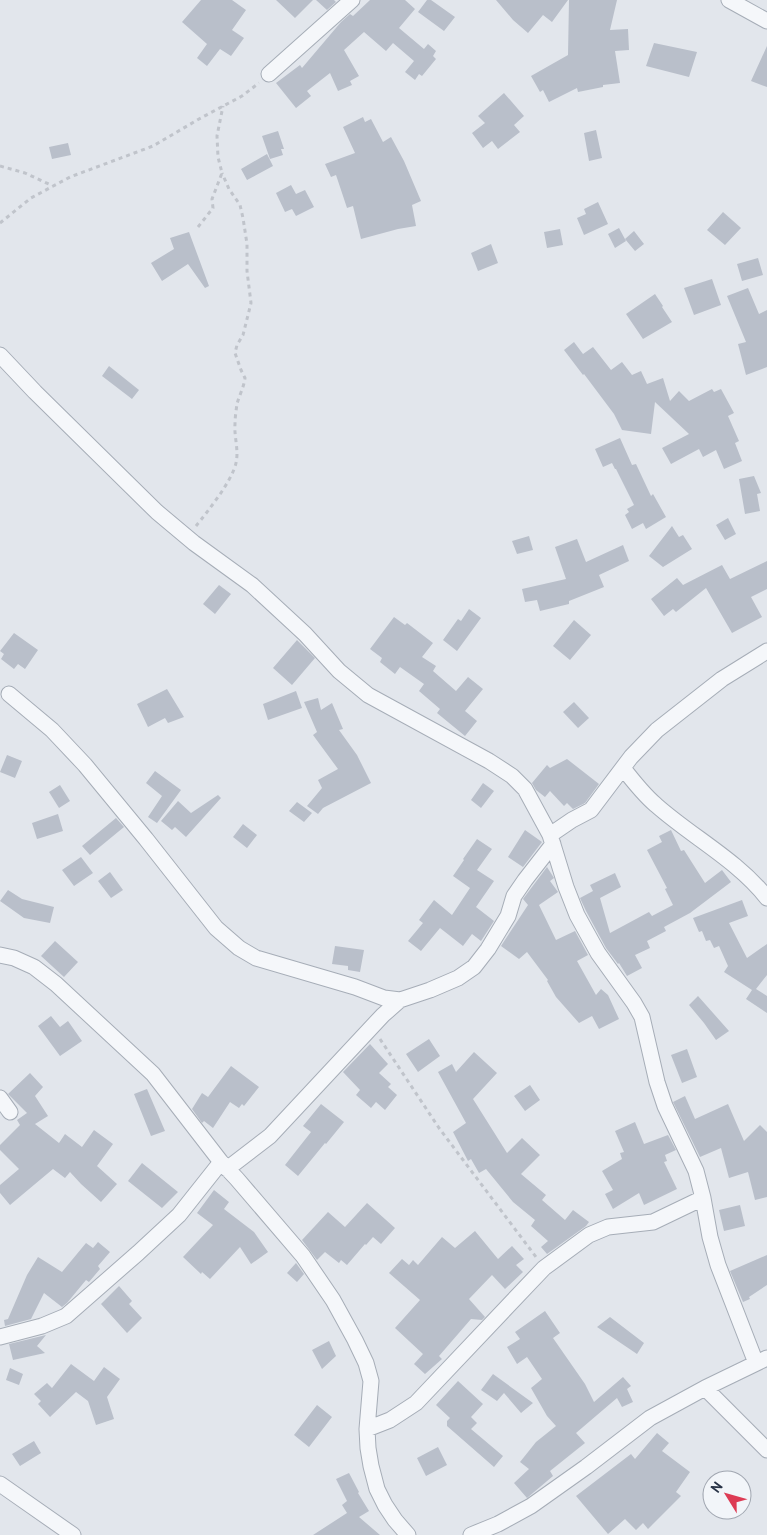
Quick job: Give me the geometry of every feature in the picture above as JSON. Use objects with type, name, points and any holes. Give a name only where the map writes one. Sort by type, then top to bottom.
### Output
[{"type":"street","points":[[269,74],[352,0]]},
{"type":"street","points":[[728,0],[767,21]]},
{"type":"street","points":[[0,355],[156,512],[252,585],[305,634],[339,671],[368,695],[489,761],[512,776],[525,789],[552,840],[566,887],[577,915],[598,953],[642,1016],[657,1082],[665,1106],[696,1171],[718,1265],[762,1361],[705,1388],[650,1418],[531,1506],[498,1524],[471,1535]]},
{"type":"street","points":[[0,1337],[42,1326],[66,1316],[179,1215],[224,1166],[270,1136],[372,1026],[400,1000],[458,978],[474,967],[488,949],[508,916],[514,896],[552,840],[572,820],[591,810],[631,757],[657,730],[722,679],[767,651]]},
{"type":"street","points":[[9,694],[52,730],[85,765],[216,928],[239,948],[256,958],[355,987],[384,998],[400,1000]]},
{"type":"street","points":[[623,768],[635,784],[656,805],[732,864],[757,886],[767,898]]},
{"type":"street","points":[[0,955],[14,958],[34,967],[56,984],[153,1074],[186,1114],[224,1166],[303,1256],[333,1300],[366,1363],[371,1382],[367,1430],[371,1466],[385,1505],[408,1535]]},
{"type":"street","points":[[0,1098],[10,1112]]},
{"type":"street","points":[[367,1430],[390,1420],[416,1403],[544,1268],[589,1235],[608,1227],[653,1222],[703,1198]]},
{"type":"street","points":[[705,1388],[767,1450]]},
{"type":"street","points":[[0,1484],[73,1535]]},
{"type":"path","points":[[0,223],[32,198],[70,177],[153,146],[242,96],[269,74]]},
{"type":"path","points":[[188,538],[215,501],[236,464],[235,424],[237,403],[245,378],[240,370],[235,353],[243,335],[251,303],[247,271],[247,244],[240,205],[229,189],[218,157],[217,136],[224,106]]},
{"type":"path","points":[[0,166],[54,186]]},
{"type":"path","points":[[198,228],[213,208],[212,199],[222,173]]},
{"type":"path","points":[[372,1026],[439,1128],[544,1268]]},
{"type":"building","points":[[201,0],[232,0],[246,10],[232,30],[244,38],[231,56],[220,49],[207,66],[197,58],[207,44],[182,22]]},
{"type":"building","points":[[276,0],[313,0],[295,18]]},
{"type":"building","points":[[316,0],[334,0],[336,2],[327,10]]},
{"type":"building","points":[[370,0],[405,0],[415,9],[399,28],[424,49],[428,44],[436,51],[433,56],[436,59],[422,76],[419,74],[415,80],[405,72],[414,61],[393,43],[386,51],[364,32],[344,50],[359,76],[350,81],[352,85],[338,91],[330,73],[307,91],[311,96],[296,108],[276,83],[300,65],[302,68],[341,22],[350,14],[353,16]]},
{"type":"building","points":[[427,0],[431,0],[455,17],[444,31],[418,12]]},
{"type":"building","points":[[496,0],[568,0],[552,22],[543,15],[528,33],[513,20]]},
{"type":"building","points":[[569,0],[617,0],[610,30],[628,29],[629,50],[615,51],[620,83],[603,85],[603,87],[578,92],[577,88],[549,102],[543,90],[540,92],[531,76],[568,55]]},
{"type":"building","points":[[654,43],[697,52],[689,77],[646,66]]},
{"type":"building","points":[[767,46],[767,87],[751,81]]},
{"type":"building","points":[[504,93],[524,116],[514,125],[520,132],[498,149],[492,141],[483,148],[472,133],[485,123],[478,116]]},
{"type":"building","points":[[363,117],[365,122],[371,119],[383,142],[391,137],[404,161],[421,201],[412,205],[416,226],[361,239],[353,206],[347,208],[336,175],[331,177],[325,164],[355,153],[343,127]]},
{"type":"building","points":[[596,130],[602,158],[589,161],[584,133]]},
{"type":"building","points":[[278,131],[284,149],[281,149],[283,155],[270,159],[262,136]]},
{"type":"building","points":[[68,143],[71,155],[52,159],[49,147]]},
{"type":"building","points":[[267,154],[273,166],[247,180],[241,169]]},
{"type":"building","points":[[291,185],[296,194],[305,190],[314,207],[296,216],[292,209],[285,212],[276,193]]},
{"type":"building","points":[[598,202],[608,224],[584,235],[577,218],[586,214],[584,209]]},
{"type":"building","points":[[723,212],[741,228],[725,245],[707,230]]},
{"type":"building","points":[[619,228],[626,241],[615,248],[608,234]]},
{"type":"building","points":[[560,229],[563,245],[547,248],[544,232]]},
{"type":"building","points":[[634,231],[644,244],[635,251],[625,239]]},
{"type":"building","points":[[189,232],[209,286],[205,288],[188,264],[162,281],[151,263],[174,249],[170,238]]},
{"type":"building","points":[[491,244],[498,263],[478,271],[471,253]]},
{"type":"building","points":[[758,258],[763,275],[742,281],[737,264]]},
{"type":"building","points":[[712,279],[721,305],[694,315],[684,288]]},
{"type":"building","points":[[748,288],[759,314],[767,310],[767,367],[746,375],[738,344],[746,342],[727,296]]},
{"type":"building","points":[[655,294],[672,322],[643,339],[626,314]]},
{"type":"building","points":[[574,342],[583,354],[593,347],[611,370],[622,362],[632,375],[641,371],[647,384],[663,378],[670,401],[679,391],[689,401],[712,389],[714,392],[721,389],[734,413],[728,416],[739,441],[735,443],[742,461],[724,469],[716,450],[703,457],[699,449],[671,464],[662,448],[689,434],[655,402],[651,434],[622,430],[614,414],[564,350]]},
{"type":"building","points":[[109,366],[139,390],[132,399],[102,376]]},
{"type":"building","points":[[620,438],[632,465],[636,464],[651,496],[653,494],[666,517],[646,529],[643,523],[632,529],[625,515],[629,512],[627,509],[634,505],[612,463],[603,467],[595,449]]},
{"type":"building","points":[[754,476],[761,493],[757,494],[760,511],[745,514],[739,479]]},
{"type":"building","points":[[728,518],[736,534],[725,540],[716,525]]},
{"type":"building","points":[[672,526],[679,537],[683,535],[692,549],[663,567],[649,556]]},
{"type":"building","points":[[529,536],[533,550],[517,554],[512,541]]},
{"type":"building","points":[[577,539],[586,562],[623,545],[629,561],[599,575],[604,587],[569,601],[569,604],[540,611],[537,600],[525,602],[522,589],[566,579],[555,547]]},
{"type":"building","points":[[767,561],[767,589],[751,597],[762,617],[732,633],[706,588],[676,612],[673,609],[664,616],[651,599],[677,578],[683,585],[722,565],[730,579]]},
{"type":"building","points":[[219,585],[231,594],[215,614],[203,604]]},
{"type":"building","points":[[469,609],[481,618],[457,651],[443,640],[458,619],[461,621]]},
{"type":"building","points":[[394,617],[405,625],[407,623],[433,643],[422,657],[436,666],[433,671],[456,691],[468,677],[483,689],[465,711],[477,721],[465,736],[437,713],[440,709],[419,691],[424,684],[400,667],[395,674],[380,662],[382,658],[370,649]]},
{"type":"building","points":[[574,620],[591,635],[570,660],[553,646]]},
{"type":"building","points":[[14,633],[38,650],[25,669],[18,664],[14,669],[1,659],[4,654],[0,651]]},
{"type":"building","points":[[297,640],[315,658],[292,685],[273,668]]},
{"type":"building","points":[[167,689],[184,717],[168,723],[165,718],[148,727],[137,704]]},
{"type":"building","points":[[296,691],[302,708],[268,720],[263,704]]},
{"type":"building","points":[[318,698],[321,710],[332,703],[343,729],[339,730],[357,755],[371,783],[323,808],[318,814],[307,806],[322,788],[318,780],[338,769],[313,735],[317,732],[304,702]]},
{"type":"building","points":[[574,702],[589,718],[578,728],[563,712]]},
{"type":"building","points":[[7,755],[22,761],[15,778],[0,772]]},
{"type":"building","points":[[567,759],[599,784],[585,803],[573,809],[567,803],[564,806],[550,791],[545,797],[536,790],[532,783],[547,765],[550,768]]},
{"type":"building","points":[[155,771],[181,790],[157,823],[148,817],[162,796],[146,783]]},
{"type":"building","points":[[483,783],[494,791],[481,808],[471,800]]},
{"type":"building","points":[[60,785],[70,801],[59,808],[49,792]]},
{"type":"building","points":[[218,795],[221,798],[186,837],[175,827],[172,830],[161,821],[178,801],[191,813]]},
{"type":"building","points":[[297,802],[312,813],[304,822],[289,811]]},
{"type":"building","points":[[58,814],[63,831],[37,839],[32,823]]},
{"type":"building","points":[[116,818],[124,827],[90,855],[82,846]]},
{"type":"building","points":[[243,824],[257,835],[247,848],[233,837]]},
{"type":"building","points":[[525,830],[542,842],[523,867],[508,857]]},
{"type":"building","points":[[671,830],[681,851],[684,850],[705,883],[722,870],[731,882],[690,913],[664,927],[666,931],[647,941],[650,948],[635,955],[642,968],[627,976],[606,948],[580,898],[593,891],[590,885],[615,873],[621,887],[600,898],[610,933],[649,912],[652,916],[673,905],[665,889],[667,888],[647,850],[662,842],[659,836]]},
{"type":"building","points":[[477,839],[492,849],[477,870],[494,881],[476,907],[494,921],[481,941],[472,934],[463,946],[440,928],[421,951],[408,941],[423,923],[419,920],[434,900],[452,915],[470,888],[453,876]]},
{"type":"building","points":[[81,857],[93,873],[74,886],[62,870]]},
{"type":"building","points":[[547,867],[554,878],[550,881],[558,892],[539,905],[556,940],[575,931],[588,955],[577,961],[596,995],[601,989],[608,995],[619,1019],[599,1029],[592,1016],[579,1023],[556,997],[548,980],[527,952],[519,959],[501,946],[528,905],[523,899]]},
{"type":"building","points":[[110,872],[123,890],[111,898],[98,881]]},
{"type":"building","points":[[8,890],[22,899],[54,907],[50,923],[24,918],[0,901]]},
{"type":"building","points":[[742,900],[748,916],[729,923],[747,958],[767,944],[767,975],[756,989],[767,996],[767,1013],[746,999],[752,990],[724,972],[728,966],[719,946],[714,948],[710,940],[706,941],[702,931],[699,932],[693,918]]},
{"type":"building","points":[[55,941],[78,962],[64,977],[41,956]]},
{"type":"building","points":[[335,946],[364,950],[360,972],[348,970],[348,966],[332,964]]},
{"type":"building","points":[[698,996],[729,1031],[716,1040],[689,1005]]},
{"type":"building","points":[[51,1016],[60,1027],[68,1021],[82,1041],[60,1056],[38,1026]]},
{"type":"building","points":[[429,1039],[440,1056],[418,1072],[406,1054]]},
{"type":"building","points":[[370,1044],[388,1064],[379,1073],[391,1084],[388,1087],[397,1095],[385,1110],[376,1102],[371,1108],[356,1095],[360,1090],[343,1072]]},
{"type":"building","points":[[687,1049],[697,1077],[682,1083],[671,1055]]},
{"type":"building","points":[[474,1052],[497,1073],[473,1099],[507,1153],[522,1138],[540,1155],[521,1174],[546,1195],[542,1200],[565,1220],[573,1210],[589,1222],[547,1254],[541,1247],[548,1241],[531,1226],[535,1220],[513,1202],[486,1169],[479,1173],[471,1159],[468,1161],[453,1132],[466,1123],[438,1072],[452,1064],[456,1072]]},
{"type":"building","points":[[231,1066],[259,1087],[244,1106],[242,1104],[239,1108],[230,1102],[213,1128],[204,1121],[202,1123],[192,1109],[202,1093],[208,1097]]},
{"type":"building","points":[[30,1073],[43,1087],[35,1096],[48,1116],[35,1124],[59,1143],[65,1134],[82,1147],[94,1130],[113,1144],[97,1166],[117,1184],[101,1202],[70,1172],[65,1178],[53,1169],[10,1205],[0,1193],[0,1185],[19,1169],[0,1150],[0,1145],[20,1125],[17,1120],[27,1113],[8,1094]]},
{"type":"building","points":[[530,1085],[540,1100],[525,1111],[514,1096]]},
{"type":"building","points":[[147,1089],[165,1131],[151,1136],[134,1094]]},
{"type":"building","points":[[685,1096],[695,1119],[728,1104],[744,1141],[760,1125],[767,1132],[767,1197],[755,1200],[748,1172],[729,1178],[721,1148],[700,1157],[673,1102]]},
{"type":"building","points":[[321,1104],[344,1122],[298,1176],[285,1165],[311,1132],[303,1126]]},
{"type":"building","points":[[635,1122],[644,1144],[668,1135],[676,1150],[665,1155],[667,1161],[664,1162],[677,1189],[644,1205],[639,1193],[613,1209],[605,1194],[613,1190],[602,1171],[622,1159],[620,1153],[624,1152],[615,1131]]},
{"type":"building","points":[[142,1163],[178,1192],[162,1208],[128,1181]]},
{"type":"building","points":[[214,1190],[229,1202],[224,1209],[254,1232],[268,1252],[251,1264],[240,1247],[210,1279],[202,1272],[201,1274],[183,1257],[213,1225],[197,1213]]},
{"type":"building","points":[[367,1203],[395,1228],[381,1244],[373,1237],[347,1265],[341,1260],[339,1263],[325,1252],[317,1260],[302,1240],[328,1212],[345,1227]]},
{"type":"building","points":[[740,1205],[745,1226],[724,1231],[719,1210]]},
{"type":"building","points":[[475,1231],[498,1259],[512,1246],[524,1259],[516,1265],[523,1272],[505,1289],[492,1275],[469,1299],[485,1317],[482,1320],[471,1319],[439,1356],[442,1359],[425,1374],[414,1364],[423,1354],[395,1328],[420,1300],[389,1273],[402,1259],[409,1265],[413,1260],[418,1265],[442,1237],[455,1248]]},
{"type":"building","points":[[98,1242],[110,1252],[98,1266],[100,1269],[89,1282],[86,1280],[67,1303],[62,1307],[44,1293],[31,1319],[5,1326],[4,1320],[8,1319],[27,1275],[38,1257],[62,1272],[86,1243],[93,1248]]},
{"type":"building","points":[[767,1255],[767,1285],[749,1297],[750,1299],[743,1302],[730,1271]]},
{"type":"building","points":[[296,1263],[304,1274],[297,1282],[287,1273]]},
{"type":"building","points":[[119,1286],[132,1301],[129,1304],[142,1318],[127,1333],[101,1304]]},
{"type":"building","points":[[545,1311],[560,1333],[553,1338],[585,1384],[594,1402],[623,1377],[631,1386],[627,1389],[633,1402],[622,1407],[617,1398],[576,1433],[585,1443],[550,1471],[553,1476],[527,1498],[514,1483],[529,1469],[520,1462],[536,1442],[556,1426],[547,1416],[531,1388],[542,1379],[527,1357],[517,1364],[507,1347],[520,1339],[515,1332]]},
{"type":"building","points":[[610,1317],[644,1343],[637,1354],[597,1327]]},
{"type":"building","points":[[46,1335],[37,1346],[45,1353],[13,1360],[9,1344]]},
{"type":"building","points":[[329,1341],[336,1356],[322,1369],[312,1350]]},
{"type":"building","points":[[71,1364],[94,1381],[104,1367],[120,1379],[107,1397],[114,1419],[96,1425],[88,1401],[76,1392],[50,1417],[38,1404],[41,1401],[34,1394],[47,1383],[52,1388]]},
{"type":"building","points":[[10,1368],[23,1374],[19,1385],[6,1380]]},
{"type":"building","points":[[493,1374],[533,1403],[521,1413],[504,1393],[497,1401],[481,1390]]},
{"type":"building","points":[[458,1381],[483,1404],[471,1417],[477,1423],[471,1429],[503,1456],[494,1467],[447,1426],[447,1421],[450,1418],[436,1405]]},
{"type":"building","points":[[317,1405],[332,1417],[309,1447],[294,1435]]},
{"type":"building","points":[[657,1433],[669,1443],[662,1451],[690,1472],[676,1492],[681,1496],[648,1529],[643,1523],[636,1530],[625,1519],[608,1534],[576,1496],[631,1454],[635,1459]]},
{"type":"building","points":[[34,1441],[41,1453],[20,1466],[12,1454]]},
{"type":"building","points":[[438,1447],[447,1465],[426,1476],[417,1458]]},
{"type":"building","points":[[349,1473],[369,1511],[359,1517],[380,1535],[313,1535],[347,1513],[342,1505],[347,1501],[336,1479]]}]
